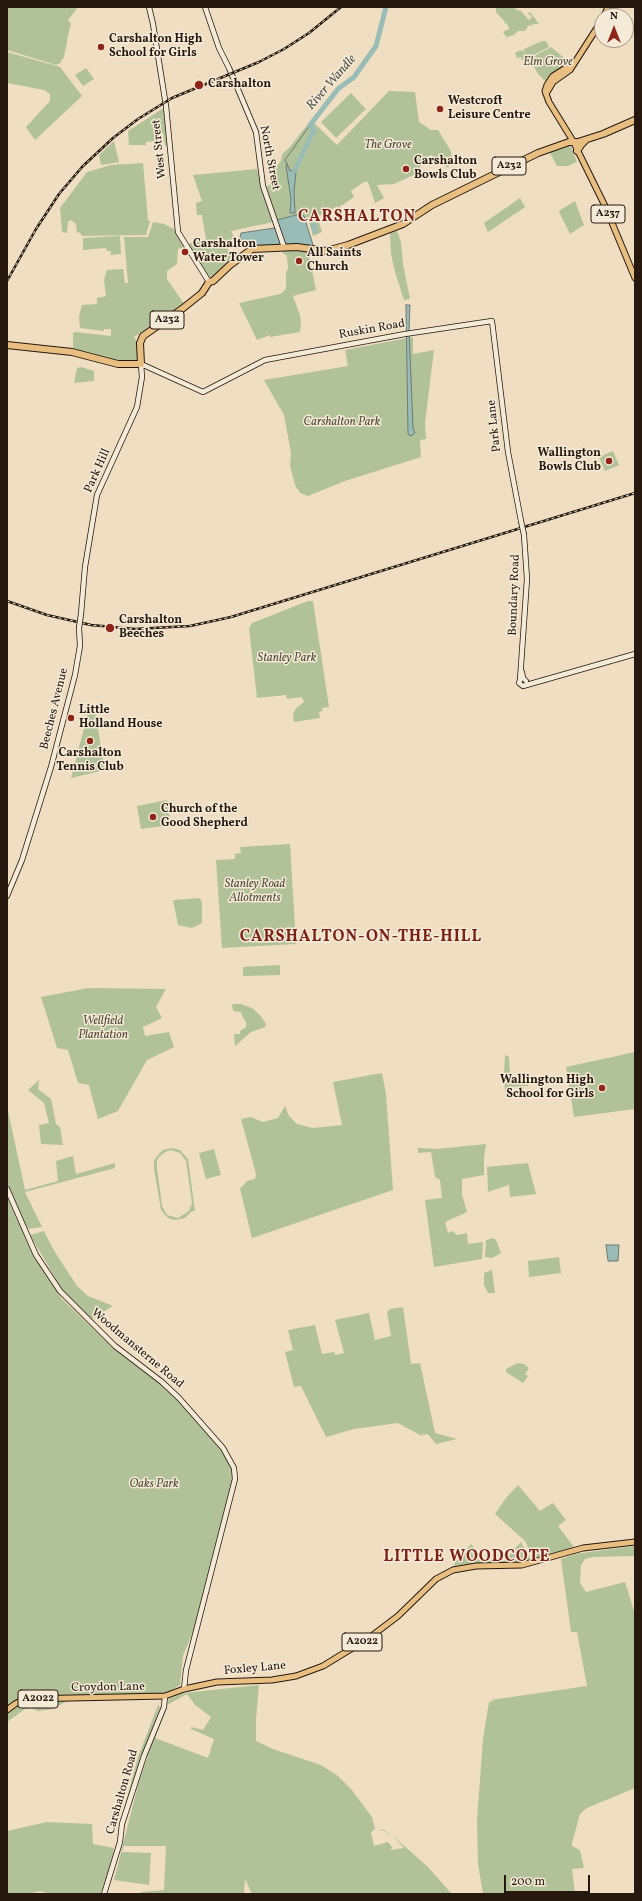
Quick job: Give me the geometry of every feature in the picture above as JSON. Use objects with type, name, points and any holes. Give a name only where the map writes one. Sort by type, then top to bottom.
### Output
[{"type":"highway","name":"A232","points":[[141,364],[140,343],[143,336],[202,293],[209,282],[213,281],[230,265],[249,251],[259,248],[284,247],[298,247],[323,251],[339,248],[399,227],[430,206],[538,153],[573,141],[578,142],[588,139],[635,120]]},
{"type":"highway","points":[[577,151],[580,145],[588,139]]},
{"type":"highway","points":[[7,345],[72,352],[118,364],[141,364]]},
{"type":"main road","name":"West Street","points":[[149,7],[166,106],[178,232],[209,282]]},
{"type":"main road","name":"North Street","points":[[205,7],[219,48],[256,132],[263,186],[284,247]]},
{"type":"main road","name":"A237","points":[[546,94],[553,82],[570,70],[572,64],[594,32]]},
{"type":"main road","name":"A237","points":[[572,64],[553,76],[546,85],[546,94],[549,102],[573,141],[609,215],[635,278]]},
{"type":"main road","name":"Ruskin Road","points":[[141,364],[200,392],[206,391],[265,360],[492,321]]},
{"type":"main road","name":"Park Lane","points":[[492,321],[508,452],[520,521],[523,529]]},
{"type":"main road","name":"Park Hill","points":[[81,614],[85,567],[97,495],[137,407],[142,377],[141,364]]},
{"type":"main road","name":"Boundary Road","points":[[523,529],[527,579],[522,663],[524,681],[543,680],[635,654]]},
{"type":"main road","name":"Beeches Avenue","points":[[7,896],[22,860],[39,808],[75,675],[80,646],[79,628],[81,614]]},
{"type":"main road","name":"Woodmansterne Road","points":[[7,1189],[36,1255],[60,1291],[114,1346],[162,1382],[179,1398],[223,1448],[234,1468],[235,1480],[186,1670],[184,1689]]},
{"type":"main road","name":"Foxley Lane","points":[[165,1696],[184,1689],[217,1682],[284,1678],[323,1666],[388,1624],[436,1579],[453,1570],[466,1567],[522,1564],[583,1548],[635,1542]]},
{"type":"main road","name":"Croydon Lane","points":[[7,1710],[25,1699],[165,1696]]},
{"type":"main road","name":"Carshalton Road","points":[[104,1894],[120,1842],[122,1824],[144,1756],[164,1705],[165,1696]]},
{"type":"green space","points":[[7,7],[78,7],[68,20],[71,23],[64,57],[60,63],[56,65],[7,50]]},
{"type":"green space","points":[[496,7],[515,7],[516,10],[521,11],[529,20],[532,17],[527,14],[530,12],[539,24],[533,24],[531,27],[531,25],[528,26],[525,31],[518,31],[514,35],[507,37],[508,40],[503,32],[509,29],[509,27],[506,23],[504,24],[505,22],[496,12]]},
{"type":"green space","points":[[542,41],[546,41],[549,47],[526,59],[522,60],[521,57],[517,58],[515,53],[521,50],[523,52],[524,49]]},
{"type":"green space","name":"Elm Grove","points":[[551,47],[570,63],[545,81],[538,74],[529,59]]},
{"type":"green space","points":[[7,52],[60,67],[82,96],[35,140],[26,127],[50,101],[50,94],[44,90],[7,83]]},
{"type":"green space","points":[[86,68],[94,79],[83,86],[75,75]]},
{"type":"green space","name":"The Grove","points":[[389,91],[415,92],[419,122],[431,130],[438,130],[451,151],[452,159],[448,168],[431,155],[423,159],[418,173],[394,184],[377,185],[384,198],[375,203],[368,182],[364,182],[351,191],[354,197],[338,208],[337,206],[328,212],[317,216],[322,232],[313,236],[308,219],[305,220],[299,214],[277,220],[266,187],[272,183],[272,171],[281,161],[282,154],[290,147],[311,120],[337,145]]},
{"type":"green space","points":[[351,93],[366,109],[336,138],[321,122]]},
{"type":"green space","points":[[165,107],[169,146],[165,146],[163,133],[158,133],[155,136],[155,141],[146,142],[146,145],[129,145],[128,131]]},
{"type":"green space","points":[[114,141],[119,162],[101,165],[99,155]]},
{"type":"green space","points":[[569,142],[577,162],[568,166],[557,166],[548,149]]},
{"type":"green space","points":[[143,163],[148,220],[150,221],[146,235],[82,236],[79,232],[77,233],[76,224],[71,220],[68,222],[67,233],[62,232],[60,208],[87,172],[111,165]]},
{"type":"green space","points":[[257,169],[273,222],[231,231],[235,239],[225,245],[234,260],[213,278],[207,274],[188,244],[206,240],[202,215],[197,215],[196,203],[202,201],[193,175]]},
{"type":"green space","points":[[520,198],[525,207],[488,232],[484,223]]},
{"type":"green space","points":[[575,201],[584,225],[570,234],[559,212]]},
{"type":"green space","points":[[153,222],[164,224],[174,229],[185,247],[178,249],[177,264],[167,271],[167,279],[185,305],[134,337],[138,343],[138,363],[129,364],[73,351],[73,333],[76,332],[111,336],[111,329],[104,329],[104,331],[80,328],[79,316],[82,305],[97,304],[97,298],[106,296],[104,280],[107,270],[123,269],[125,283],[128,283],[124,237],[148,237]]},
{"type":"green space","points":[[397,231],[401,242],[403,264],[410,299],[404,300],[391,254],[390,233]]},
{"type":"green space","points":[[120,236],[121,254],[110,255],[111,251],[107,251],[106,248],[83,250],[83,238]]},
{"type":"green space","points":[[283,249],[308,250],[316,290],[293,296],[300,315],[300,332],[270,337],[270,335],[257,340],[239,303],[280,294],[283,292],[286,288],[286,273],[288,268],[287,256],[283,253]]},
{"type":"green space","name":"Carshalton Park","points":[[413,337],[413,354],[434,350],[425,423],[426,439],[420,440],[421,457],[345,481],[308,496],[300,493],[295,485],[290,466],[291,453],[284,415],[264,380],[348,366],[345,350]]},
{"type":"green space","points":[[81,367],[94,371],[94,381],[74,383],[77,368]]},
{"type":"green space","name":"Wallington Bowls Club","points":[[613,451],[619,465],[605,471],[599,457]]},
{"type":"green space","name":"Stanley Park","points":[[308,601],[313,601],[329,707],[322,708],[323,711],[319,712],[320,718],[294,722],[293,714],[296,708],[304,702],[302,697],[287,699],[286,695],[257,698],[249,628],[252,623]]},
{"type":"green space","name":"Carshalton Tennis Club","points":[[95,712],[105,770],[71,778],[88,713]]},
{"type":"green space","points":[[167,800],[171,825],[141,829],[137,806]]},
{"type":"green space","name":"Stanley Road Allotments","points":[[290,844],[296,944],[222,948],[216,860],[235,859],[235,854],[241,853],[240,847]]},
{"type":"green space","points":[[200,898],[202,903],[202,923],[192,928],[178,925],[173,900]]},
{"type":"green space","points":[[280,965],[280,975],[243,976],[243,967]]},
{"type":"green space","name":"Wellfield Plantation","points":[[88,988],[166,989],[156,1007],[162,1018],[143,1027],[145,1036],[169,1032],[174,1047],[147,1060],[118,1111],[98,1119],[89,1085],[78,1083],[68,1050],[57,1048],[41,997]]},
{"type":"green space","points":[[232,1004],[241,1004],[252,1008],[260,1015],[266,1024],[265,1027],[251,1032],[235,1046],[234,1034],[240,1034],[240,1031],[246,1027],[246,1022],[241,1012],[233,1011]]},
{"type":"green space","name":"Wallington High School for Girls","points":[[635,1052],[635,1109],[574,1117],[566,1067]]},
{"type":"green space","points":[[505,1055],[509,1057],[510,1077],[518,1083],[529,1079],[528,1086],[508,1087],[505,1092]]},
{"type":"green space","points":[[382,1073],[386,1094],[393,1190],[252,1238],[240,1189],[247,1181],[255,1179],[256,1174],[241,1119],[251,1117],[263,1122],[278,1118],[285,1106],[289,1116],[297,1124],[313,1128],[342,1125],[333,1082]]},
{"type":"green space","points":[[39,1080],[38,1089],[51,1099],[56,1124],[60,1127],[63,1145],[41,1144],[39,1125],[49,1123],[44,1103],[28,1090]]},
{"type":"green space","points":[[7,1106],[25,1190],[58,1181],[56,1161],[73,1156],[76,1174],[115,1163],[115,1168],[25,1192],[42,1227],[27,1229],[8,1186]]},
{"type":"green space","points":[[486,1144],[484,1175],[462,1179],[462,1195],[467,1212],[445,1222],[448,1233],[452,1231],[457,1235],[467,1233],[468,1244],[483,1242],[482,1259],[434,1267],[425,1200],[442,1198],[440,1180],[435,1177],[431,1152],[418,1153],[418,1148],[436,1149]]},
{"type":"green space","points":[[172,1148],[180,1150],[188,1159],[195,1211],[192,1211],[185,1218],[175,1220],[168,1218],[161,1210],[154,1161],[163,1150]],"holes":[[[171,1150],[180,1153],[186,1161],[192,1203],[189,1211],[178,1218],[167,1215],[162,1206],[157,1161],[165,1152]]]},
{"type":"green space","points":[[214,1149],[221,1175],[206,1179],[199,1153]]},
{"type":"green space","points":[[528,1163],[536,1194],[510,1197],[509,1185],[488,1192],[487,1167]]},
{"type":"green space","name":"Oaks Park","points":[[7,1197],[33,1253],[62,1299],[115,1350],[162,1382],[230,1459],[235,1479],[219,1552],[205,1602],[183,1656],[180,1685],[164,1694],[72,1698],[53,1709],[38,1711],[31,1708],[25,1709],[7,1722]]},
{"type":"green space","points":[[44,1231],[53,1249],[77,1286],[88,1296],[113,1306],[90,1320],[63,1291],[30,1235]]},
{"type":"green space","points":[[493,1238],[496,1240],[501,1253],[492,1258],[485,1257],[486,1240]]},
{"type":"green space","points":[[559,1257],[561,1273],[529,1277],[528,1261]]},
{"type":"green space","points":[[492,1270],[495,1293],[488,1293],[484,1285],[484,1273]]},
{"type":"green space","points":[[403,1307],[411,1364],[420,1363],[435,1433],[457,1439],[436,1444],[428,1434],[423,1435],[422,1432],[422,1436],[398,1423],[354,1429],[326,1437],[301,1386],[294,1387],[285,1352],[293,1350],[288,1330],[315,1325],[322,1354],[334,1352],[335,1355],[344,1353],[335,1320],[369,1313],[375,1340],[391,1336],[387,1312],[390,1309]]},
{"type":"green space","points":[[518,1363],[524,1364],[529,1368],[525,1374],[528,1376],[523,1383],[506,1372],[506,1369]]},
{"type":"green space","points":[[518,1485],[540,1511],[553,1503],[566,1520],[558,1526],[574,1547],[534,1559],[525,1541],[495,1514],[506,1498]]},
{"type":"green space","points":[[521,1542],[531,1560],[522,1562],[466,1564],[455,1566],[454,1564],[471,1544],[474,1547],[470,1551],[479,1560],[504,1561]]},
{"type":"green space","points":[[635,1546],[635,1556],[593,1557],[585,1559],[581,1565],[580,1583],[586,1592],[625,1582],[635,1614],[635,1788],[587,1808],[580,1814],[572,1846],[580,1850],[584,1868],[572,1869],[575,1894],[483,1894],[478,1864],[477,1820],[483,1739],[489,1702],[494,1701],[491,1700],[587,1686],[577,1632],[571,1632],[561,1559],[575,1554]]},
{"type":"green space","points":[[259,1685],[256,1741],[273,1749],[321,1765],[338,1776],[351,1789],[372,1817],[375,1829],[371,1832],[374,1846],[388,1842],[392,1847],[391,1850],[404,1848],[393,1836],[428,1867],[452,1894],[252,1894],[245,1879],[244,1894],[141,1894],[141,1892],[164,1890],[166,1846],[124,1846],[122,1852],[151,1853],[149,1885],[114,1880],[138,1785],[164,1708],[166,1709],[155,1738],[208,1758],[214,1739],[191,1729],[191,1727],[203,1730],[211,1717],[195,1705],[187,1694],[167,1705],[169,1699],[184,1693]]},
{"type":"green space","points":[[158,1705],[160,1707],[143,1754],[116,1839],[138,1757]]},
{"type":"green space","points":[[47,1822],[92,1824],[93,1844],[114,1848],[111,1865],[100,1894],[51,1894],[40,1891],[27,1894],[7,1894],[7,1831]]},
{"type":"water","points":[[287,164],[290,171],[296,171],[294,192],[295,213],[290,213],[291,199],[286,166]]},
{"type":"water","points":[[300,214],[304,216],[313,245],[312,246],[286,245],[281,233],[277,220]]},
{"type":"water","points":[[275,228],[281,243],[278,246],[260,247],[255,244],[244,244],[240,237],[241,233]]},
{"type":"water","points":[[406,305],[410,305],[409,330],[413,428],[415,433],[411,436],[408,434]]},
{"type":"water","points":[[606,1245],[619,1245],[618,1261],[608,1261]]},
{"type":"waterway","name":"River Wandle","points":[[295,170],[314,130],[310,125],[338,89],[354,77],[376,46],[386,7]]},
{"type":"waterway","points":[[287,164],[285,160],[310,125]]},
{"type":"waterway","points":[[313,224],[315,231]]},
{"type":"railway","points":[[7,281],[36,229],[59,194],[82,167],[113,138],[138,119],[172,98],[259,62],[284,49],[309,33],[341,7]]},
{"type":"railway","points":[[7,601],[47,615],[91,625],[135,629],[190,626],[231,617],[635,493]]},
{"type":"place","name":"Carshalton High School for Girls","points":[[101,47]]},
{"type":"place","name":"Carshalton","points":[[199,85]]},
{"type":"place","name":"Westcroft Leisure Centre","points":[[440,109]]},
{"type":"place","name":"Carshalton Bowls Club","points":[[406,169]]},
{"type":"place","name":"Carshalton Water Tower","points":[[185,252]]},
{"type":"place","name":"All Saints Church","points":[[299,261]]},
{"type":"place","name":"Wallington Bowls Club","points":[[609,461]]},
{"type":"place","name":"Carshalton Beeches","points":[[110,628]]},
{"type":"place","name":"Little Holland House","points":[[71,718]]},
{"type":"place","name":"Carshalton Tennis Club","points":[[90,741]]},
{"type":"place","name":"Church of the Good Shepherd","points":[[153,817]]},
{"type":"place","name":"Wallington High School for Girls","points":[[602,1088]]},
{"type":"district","name":"CARSHALTON","points":[[357,218]]},
{"type":"district","name":"CARSHALTON-ON-THE-HILL","points":[[361,938]]},
{"type":"district","name":"LITTLE WOODCOTE","points":[[467,1558]]}]
